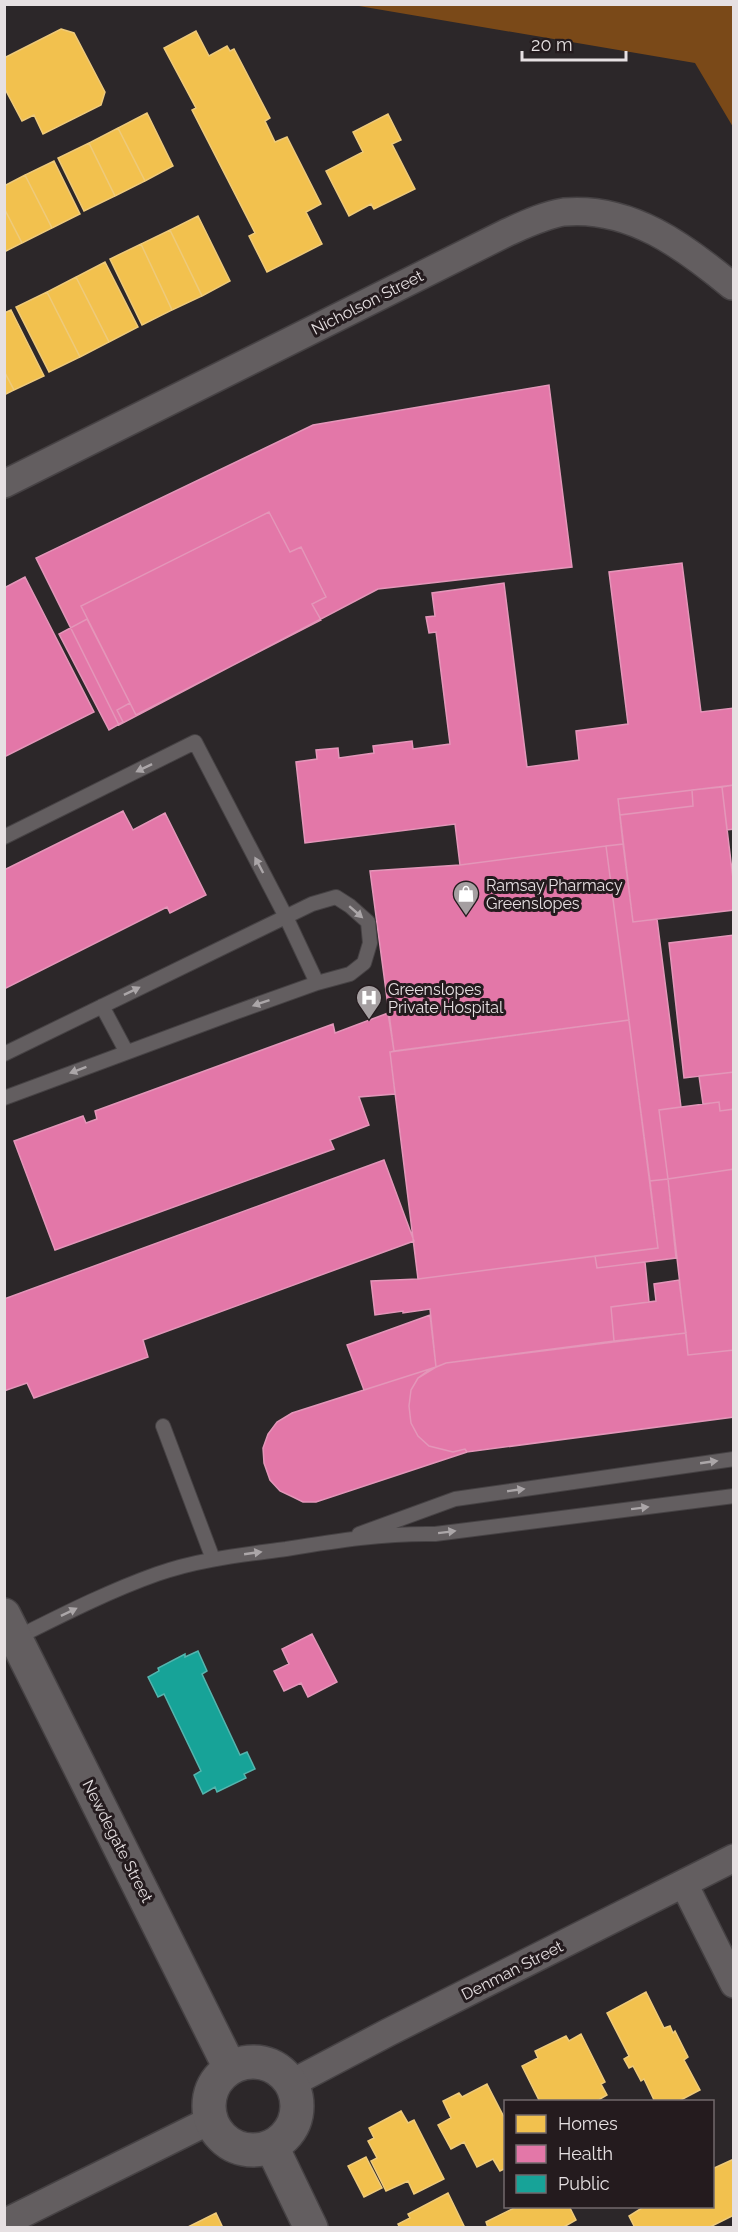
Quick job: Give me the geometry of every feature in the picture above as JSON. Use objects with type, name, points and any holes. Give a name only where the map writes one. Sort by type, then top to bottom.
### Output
[{"type":"street","name":"Nicholson Street","points":[[4,484],[508,232],[543,217],[583,212],[631,221],[660,233],[733,286]]},
{"type":"street","name":"Newdegate Street","points":[[8,1632],[230,2068]]},
{"type":"street","name":"Denman Street","points":[[292,2083],[388,2032],[734,1858]]},
{"type":"street","points":[[684,1884],[734,1984]]},
{"type":"street","points":[[257,2062],[271,2065],[282,2072],[292,2083],[297,2097],[297,2112],[293,2126],[284,2138],[272,2147],[258,2150],[243,2149],[229,2144],[218,2134],[211,2121],[209,2106],[211,2091],[219,2078],[230,2068],[243,2063],[257,2062]]},
{"type":"street","points":[[4,2223],[211,2121]]},
{"type":"street","points":[[272,2147],[311,2228]]},
{"type":"lane","points":[[4,837],[195,742],[286,917],[316,983]]},
{"type":"lane","points":[[4,1054],[312,904],[336,897],[368,922],[370,943],[364,963],[350,974],[316,983],[126,1051],[4,1098]]},
{"type":"lane","points":[[102,1006],[126,1051]]},
{"type":"lane","points":[[163,1426],[213,1558]]},
{"type":"lane","points":[[340,1541],[455,1499],[734,1459]]},
{"type":"lane","points":[[8,1632],[77,1608],[156,1575],[213,1558],[340,1541],[410,1534],[435,1534],[734,1496]]},
{"type":"shaded area","points":[[353,5],[733,5],[733,127],[695,63]]},
{"type":"building: Homes","points":[[61,29],[74,33],[105,92],[101,105],[43,134],[34,115],[22,121],[4,87],[4,58]]},
{"type":"building: Homes","points":[[196,31],[209,56],[227,46],[230,51],[234,49],[270,118],[265,121],[275,142],[287,137],[321,204],[306,212],[322,244],[267,272],[249,236],[255,233],[192,110],[196,108],[164,48]]},
{"type":"building: Homes","points":[[147,113],[173,166],[145,181],[118,128]]},
{"type":"building: Homes","points":[[388,114],[401,140],[392,144],[415,189],[374,209],[371,204],[349,216],[326,171],[363,152],[353,132]]},
{"type":"building: Homes","points":[[118,128],[145,181],[115,196],[89,143]]},
{"type":"building: Homes","points":[[89,143],[115,196],[84,211],[58,158]]},
{"type":"building: Homes","points":[[54,161],[80,214],[52,228],[25,175]]},
{"type":"building: Homes","points":[[25,175],[52,228],[22,243],[4,208],[4,186]]},
{"type":"building: Homes","points":[[4,208],[22,243],[4,252]]},
{"type":"building: Homes","points":[[198,216],[230,281],[202,296],[170,230]]},
{"type":"building: Homes","points":[[170,230],[202,296],[172,310],[141,244]]},
{"type":"building: Homes","points":[[141,244],[172,310],[142,325],[110,259]]},
{"type":"building: Homes","points":[[105,262],[138,327],[109,342],[76,277]]},
{"type":"building: Homes","points":[[76,277],[109,342],[80,357],[47,292]]},
{"type":"building: Homes","points":[[47,292],[80,357],[49,372],[16,307]]},
{"type":"building: Homes","points":[[11,310],[44,376],[14,390],[4,371],[4,313]]},
{"type":"building: Homes","points":[[4,371],[14,390],[4,395]]},
{"type":"building: Homes","points":[[646,1992],[664,2028],[670,2026],[673,2033],[675,2031],[688,2057],[684,2060],[700,2090],[681,2100],[654,2100],[644,2079],[641,2081],[633,2066],[629,2068],[624,2059],[629,2056],[607,2013]]},
{"type":"building: Homes","points":[[581,2034],[605,2082],[601,2084],[607,2095],[598,2100],[539,2100],[522,2066],[538,2058],[535,2051],[566,2036],[569,2041]]},
{"type":"building: Homes","points":[[487,2084],[504,2117],[504,2169],[500,2171],[493,2159],[477,2167],[464,2142],[451,2149],[438,2125],[451,2118],[443,2101],[459,2093],[462,2097]]},
{"type":"building: Homes","points":[[401,2111],[408,2123],[414,2120],[444,2179],[414,2194],[408,2181],[386,2191],[371,2161],[377,2158],[368,2141],[374,2138],[369,2128]]},
{"type":"building: Homes","points":[[366,2157],[382,2188],[364,2197],[348,2166]]},
{"type":"building: Homes","points":[[734,2159],[734,2215],[708,2228],[635,2228],[629,2216],[642,2208],[714,2208],[714,2168]]},
{"type":"building: Homes","points":[[448,2193],[465,2228],[400,2228],[398,2224],[410,2218],[408,2214]]},
{"type":"building: Homes","points":[[514,2208],[570,2208],[576,2220],[562,2228],[488,2228],[486,2222]]},
{"type":"building: Homes","points":[[216,2213],[223,2228],[186,2228]]},
{"type":"building: Health","points":[[549,385],[572,567],[378,589],[119,725],[36,558],[313,425]]},
{"type":"building: Health","points":[[269,512],[290,552],[301,547],[326,597],[312,604],[321,620],[136,715],[81,606]]},
{"type":"building: Health","points":[[682,563],[701,712],[734,708],[734,785],[618,799],[623,844],[460,865],[455,824],[305,843],[296,762],[317,759],[316,750],[338,748],[339,758],[374,753],[373,746],[412,741],[413,749],[450,744],[436,632],[429,633],[426,617],[435,616],[432,593],[504,583],[527,767],[579,760],[576,731],[628,724],[609,572]]},
{"type":"building: Health","points":[[25,577],[94,712],[4,757],[4,588]]},
{"type":"building: Health","points":[[87,619],[130,703],[117,710],[123,722],[109,730],[59,634]]},
{"type":"building: Health","points":[[734,785],[734,829],[727,830],[722,787]]},
{"type":"building: Health","points":[[722,787],[734,887],[734,910],[633,922],[620,815],[693,806],[692,790]]},
{"type":"building: Health","points":[[692,790],[693,806],[620,815],[618,799]]},
{"type":"building: Health","points":[[123,811],[133,830],[165,813],[206,895],[170,913],[167,907],[4,989],[4,870]]},
{"type":"building: Health","points":[[623,844],[633,922],[657,919],[681,1107],[659,1110],[668,1179],[650,1181],[606,846]]},
{"type":"building: Health","points":[[606,846],[629,1020],[394,1051],[370,871],[460,865]]},
{"type":"building: Health","points":[[734,935],[734,1072],[684,1078],[669,943]]},
{"type":"building: Health","points":[[388,1013],[394,1051],[390,1052],[395,1094],[359,1097],[369,1125],[330,1140],[334,1149],[55,1250],[14,1141],[83,1116],[86,1123],[97,1119],[95,1111],[333,1024],[335,1033]]},
{"type":"building: Health","points":[[629,1020],[658,1248],[418,1279],[390,1052]]},
{"type":"building: Health","points":[[734,1072],[734,1109],[720,1111],[719,1102],[703,1104],[699,1076]]},
{"type":"building: Health","points":[[719,1102],[720,1111],[734,1109],[734,1169],[668,1179],[659,1110]]},
{"type":"building: Health","points":[[384,1160],[414,1241],[143,1340],[148,1357],[34,1398],[27,1383],[4,1391],[4,1299]]},
{"type":"building: Health","points":[[734,1169],[734,1350],[688,1355],[668,1179]]},
{"type":"building: Health","points":[[668,1179],[676,1258],[597,1268],[595,1256],[658,1248],[650,1181]]},
{"type":"building: Health","points":[[595,1256],[597,1268],[645,1262],[649,1302],[611,1307],[614,1341],[446,1363],[436,1367],[430,1309],[375,1315],[371,1281],[418,1279]]},
{"type":"building: Health","points":[[679,1280],[686,1333],[614,1341],[611,1307],[656,1301],[654,1284]]},
{"type":"building: Health","points":[[430,1315],[436,1367],[364,1390],[347,1345]]},
{"type":"building: Health","points":[[686,1333],[688,1355],[734,1350],[734,1417],[467,1452],[465,1449],[453,1452],[429,1446],[418,1436],[411,1423],[409,1406],[411,1390],[418,1378],[429,1370],[446,1363]]},
{"type":"building: Health","points":[[436,1367],[418,1378],[411,1390],[409,1406],[411,1423],[418,1436],[429,1446],[453,1452],[465,1449],[467,1452],[316,1502],[303,1502],[280,1491],[270,1480],[264,1463],[263,1448],[268,1434],[277,1422],[292,1413]]},
{"type":"building: Health","points":[[312,1634],[337,1682],[308,1697],[301,1683],[284,1691],[274,1671],[289,1664],[282,1649]]},
{"type":"building: Public","points":[[198,1651],[207,1671],[202,1674],[240,1755],[247,1752],[255,1769],[244,1774],[246,1778],[217,1792],[215,1787],[203,1794],[194,1775],[201,1771],[164,1694],[158,1697],[148,1677],[159,1671],[158,1668],[185,1654],[185,1657]]},
{"type":"place","name":"Ramsay Pharmacy Greenslopes","points":[[466,917]]},
{"type":"place","name":"Greenslopes Private Hospital","points":[[369,1021]]}]
